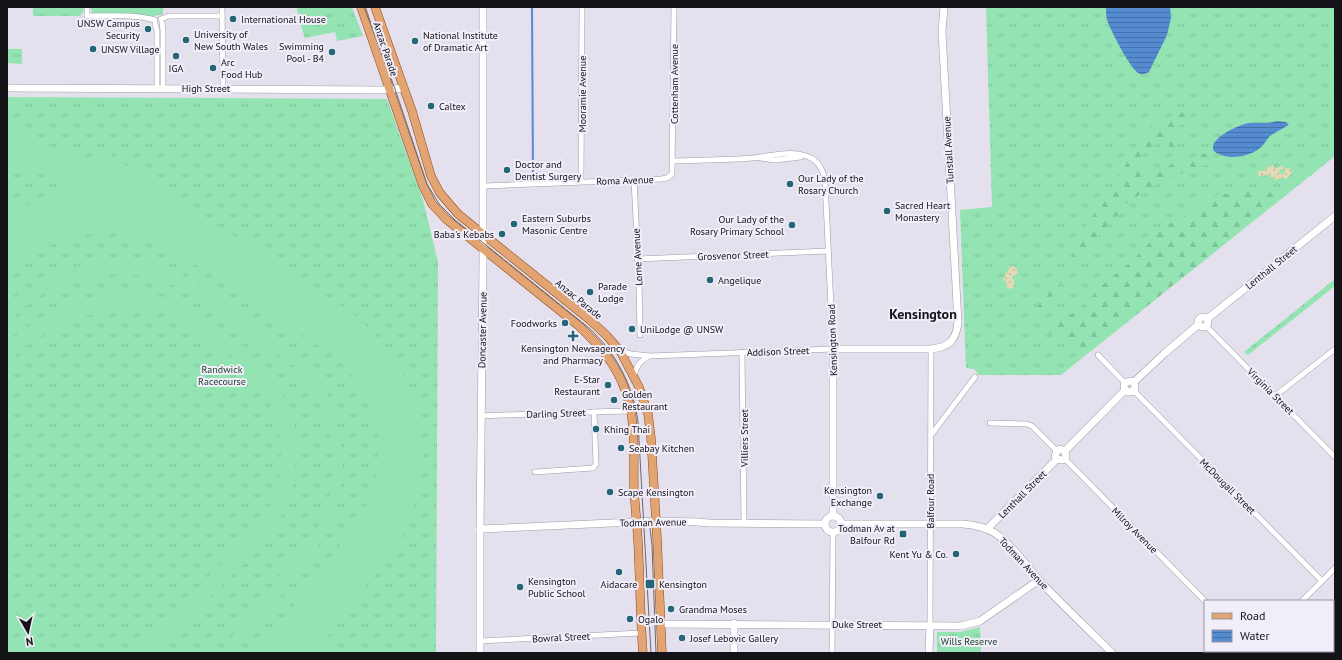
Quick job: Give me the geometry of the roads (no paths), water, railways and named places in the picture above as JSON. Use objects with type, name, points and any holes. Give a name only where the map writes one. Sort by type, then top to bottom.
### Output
[{"type":"main road","name":"Anzac Parade","points":[[361,7],[423,186],[429,199],[446,219],[580,326],[600,346],[612,362],[621,379],[628,396],[631,411],[643,653]]},
{"type":"main road","name":"Anzac Parade","points":[[375,7],[412,111],[431,176],[437,188],[453,210],[590,320],[607,336],[620,351],[634,376],[644,401],[650,426],[662,653]]},
{"type":"street","points":[[87,7],[87,16],[137,17],[155,22]]},
{"type":"street","points":[[222,7],[223,88]]},
{"type":"street","name":"Doncaster Avenue","points":[[480,653],[483,7]]},
{"type":"street","name":"Mooramie Avenue","points":[[581,181],[582,7]]},
{"type":"street","name":"Cottenham Avenue","points":[[673,162],[674,7]]},
{"type":"street","name":"Tunstall Avenue","points":[[931,349],[939,348],[950,343],[955,337],[958,322],[943,46],[942,20],[944,7]]},
{"type":"street","points":[[161,21],[169,16],[222,16]]},
{"type":"street","points":[[155,22],[158,18],[161,21]]},
{"type":"street","points":[[160,88],[163,31],[161,21]]},
{"type":"street","points":[[155,22],[157,31],[160,88]]},
{"type":"street","name":"High Street","points":[[7,88],[390,90],[404,88]]},
{"type":"street","name":"Kensington Road","points":[[673,162],[754,158],[775,160],[804,156],[820,166],[824,174],[833,349],[833,516]]},
{"type":"street","name":"Roma Avenue","points":[[483,186],[667,178],[672,174],[673,162]]},
{"type":"street","name":"Lorne Avenue","points":[[634,180],[640,335]]},
{"type":"street","name":"Lenthall Street","points":[[1134,382],[1165,353],[1335,216]]},
{"type":"street","name":"Grosvenor Street","points":[[637,259],[828,251]]},
{"type":"street","name":"Virginia Street","points":[[1204,323],[1335,457]]},
{"type":"street","name":"Addison Street","points":[[620,351],[650,356],[833,349],[931,349]]},
{"type":"street","name":"Balfour Road","points":[[930,653],[931,349]]},
{"type":"street","points":[[1275,396],[1335,349]]},
{"type":"street","name":"Villiers Street","points":[[742,352],[744,524]]},
{"type":"street","points":[[1057,451],[1055,456],[1057,459],[1065,459],[1065,451],[1125,387],[1130,381],[1134,382],[1134,391],[1128,392],[1125,387],[1098,355]]},
{"type":"street","points":[[634,376],[636,367],[650,356]]},
{"type":"street","points":[[931,435],[975,377]]},
{"type":"street","name":"McDougall Street","points":[[1134,391],[1322,581]]},
{"type":"street","name":"Darling Street","points":[[481,416],[631,411]]},
{"type":"street","points":[[535,472],[593,468],[596,464],[594,412]]},
{"type":"street","points":[[990,423],[1027,424],[1032,426],[1057,451]]},
{"type":"street","points":[[1057,451],[1060,449],[1065,451]]},
{"type":"street","name":"Lenthall Street","points":[[987,529],[1057,459]]},
{"type":"street","name":"Milroy Avenue","points":[[1065,459],[1205,600]]},
{"type":"street","points":[[833,516],[838,518],[841,524],[839,529],[833,532],[828,530],[825,524],[827,519],[833,516]]},
{"type":"street","name":"Todman Avenue","points":[[480,529],[637,522],[825,524]]},
{"type":"street","name":"Todman Avenue","points":[[841,524],[970,525],[987,529],[997,535],[1014,551],[1039,580],[1112,653]]},
{"type":"street","points":[[832,653],[833,532]]},
{"type":"street","points":[[1303,600],[1335,568]]},
{"type":"street","name":"Duke Street","points":[[661,624],[734,623],[961,626],[980,621],[1039,580]]},
{"type":"street","points":[[734,623],[734,653]]},
{"type":"street","name":"Bowral Street","points":[[480,641],[641,633]]},
{"type":"water","points":[[1106,7],[1170,7],[1171,18],[1167,35],[1149,72],[1140,74],[1131,66],[1109,25]]},
{"type":"water","points":[[1277,121],[1286,122],[1289,125],[1270,136],[1261,147],[1249,154],[1230,157],[1223,156],[1213,150],[1213,146],[1218,138],[1236,127],[1249,123]]},
{"type":"waterway","points":[[532,7],[533,177]]},
{"type":"tram line","points":[[364,7],[395,89],[427,184],[439,204],[455,220],[589,328],[607,348],[622,370],[632,395],[638,422],[651,653]]},
{"type":"tram line","points":[[649,519],[652,545],[656,653]]},
{"type":"place","name":"International House","points":[[233,19]]},
{"type":"place","name":"UNSW Campus Security","points":[[148,29]]},
{"type":"place","name":"University of New South Wales","points":[[186,40]]},
{"type":"place","name":"National Institute of Dramatic Art","points":[[415,41]]},
{"type":"place","name":"UNSW Village","points":[[93,49]]},
{"type":"place","name":"Swimming Pool - B4","points":[[332,52]]},
{"type":"place","name":"IGA","points":[[176,56]]},
{"type":"place","name":"Arc Food Hub","points":[[213,68]]},
{"type":"place","name":"Caltex","points":[[431,106]]},
{"type":"place","name":"Doctor and Dentist Surgery","points":[[507,170]]},
{"type":"place","name":"Our Lady of the Rosary Church","points":[[790,184]]},
{"type":"place","name":"Sacred Heart Monastery","points":[[887,211]]},
{"type":"place","name":"Eastern Suburbs Masonic Centre","points":[[514,224]]},
{"type":"place","name":"Our Lady of the Rosary Primary School","points":[[792,225]]},
{"type":"place","name":"Baba's Kebabs","points":[[502,234]]},
{"type":"place","name":"Angelique","points":[[710,280]]},
{"type":"place","name":"Parade Lodge","points":[[590,292]]},
{"type":"place","name":"Foodworks","points":[[565,323]]},
{"type":"place","name":"UniLodge @ UNSW","points":[[632,329]]},
{"type":"place","name":"Kensington Newsagency and Pharmacy","points":[[573,336]]},
{"type":"place","name":"E-Star Restaurant","points":[[608,385]]},
{"type":"place","name":"Golden Restaurant","points":[[614,400]]},
{"type":"place","name":"Khing Thai","points":[[596,429]]},
{"type":"place","name":"Seabay Kitchen","points":[[621,448]]},
{"type":"place","name":"Scape Kensington","points":[[610,492]]},
{"type":"place","name":"Kensington Exchange","points":[[880,496]]},
{"type":"place","name":"Todman Av at Balfour Rd","points":[[903,534]]},
{"type":"place","name":"Kent Yu & Co.","points":[[956,554]]},
{"type":"place","name":"Aidacare","points":[[619,572]]},
{"type":"place","name":"Kensington","points":[[650,584]]},
{"type":"place","name":"Kensington Public School","points":[[520,587]]},
{"type":"place","name":"Grandma Moses","points":[[671,609]]},
{"type":"place","name":"Ogalo","points":[[630,619]]},
{"type":"place","name":"Josef Lebovic Gallery","points":[[682,638]]},
{"type":"district","name":"Kensington","points":[[923,314]]},
{"type":"park label","name":"Randwick Racecourse","points":[[222,374]]},
{"type":"park label","name":"Wills Reserve","points":[[969,641]]}]
